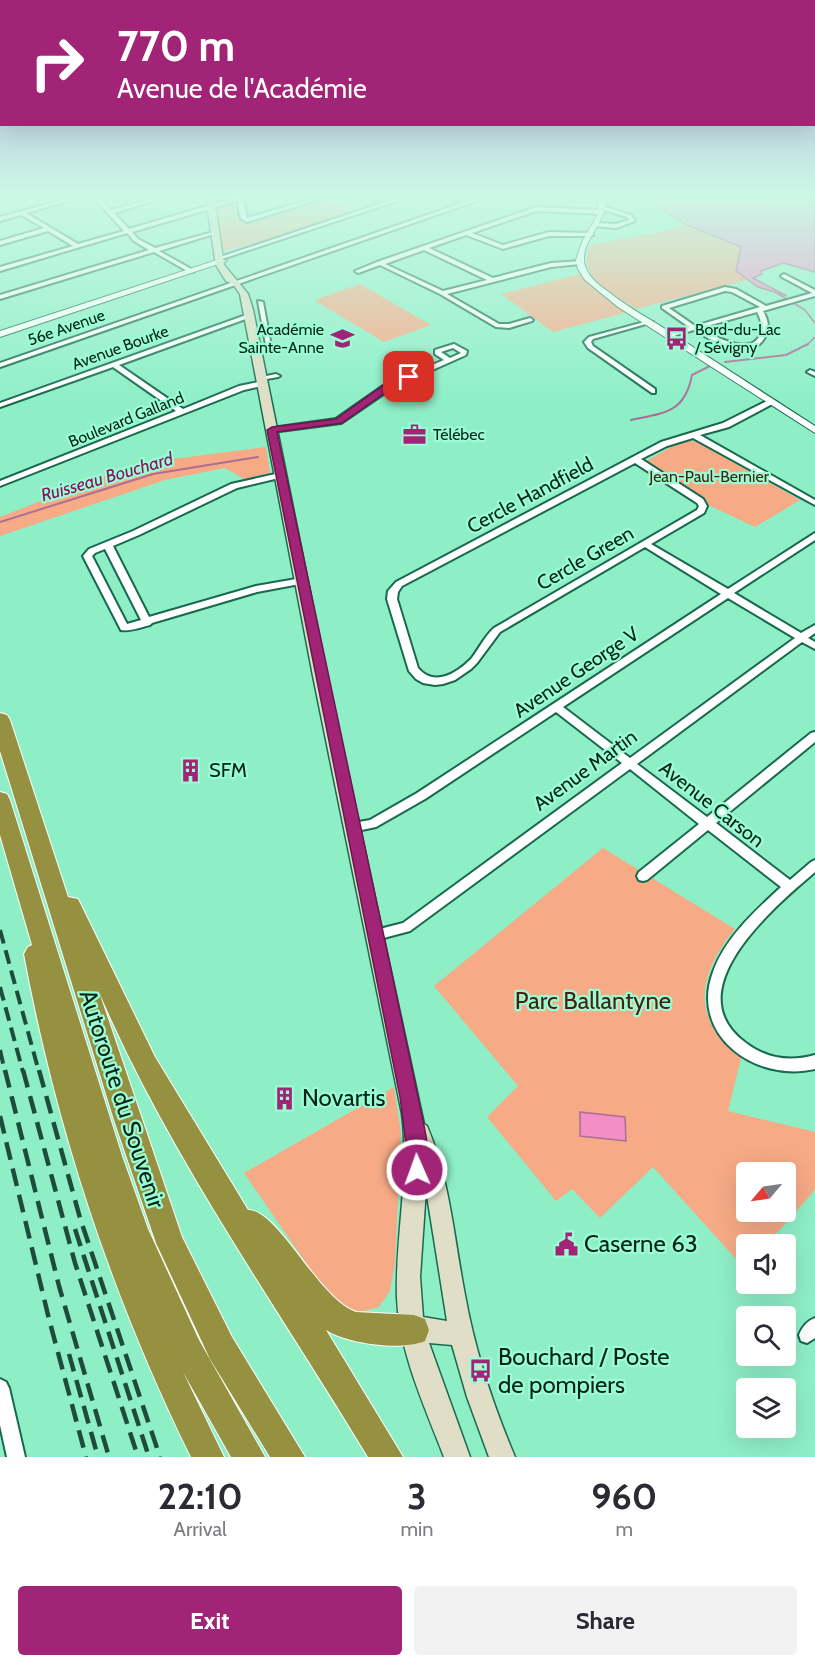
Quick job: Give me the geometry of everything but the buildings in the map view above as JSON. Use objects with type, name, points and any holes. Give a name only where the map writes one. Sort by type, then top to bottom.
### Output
[{"type":"highway","name":"Autoroute du Souvenir","points":[[0,720],[48,864],[127,1120],[170,1243],[221,1348],[289,1457]]},
{"type":"highway","name":"Autoroute du Souvenir","points":[[0,800],[108,1156],[135,1234],[188,1351],[249,1457]]},
{"type":"highway","points":[[18,860],[51,1038],[96,1193],[141,1317],[208,1457]]},
{"type":"highway","points":[[48,864],[90,943],[137,1049],[223,1194],[387,1457]]},
{"type":"highway","points":[[223,1194],[276,1250],[310,1297],[328,1315],[356,1327],[414,1330]]},
{"type":"main road","points":[[223,266],[227,277],[236,282],[244,294],[412,1114],[417,1170],[408,1279],[410,1315],[456,1457]]},
{"type":"main road","points":[[412,1114],[431,1159],[461,1334],[477,1391],[502,1457]]},
{"type":"main road","points":[[414,1330],[461,1334]]},
{"type":"street","points":[[0,297],[101,266]]},
{"type":"street","points":[[182,266],[189,270]]},
{"type":"street","points":[[0,329],[202,266]]},
{"type":"street","name":"56e Avenue","points":[[0,364],[283,266]]},
{"type":"street","points":[[358,271],[371,266]]},
{"type":"street","points":[[385,266],[442,293],[498,326],[509,326],[530,320]]},
{"type":"street","points":[[463,266],[494,280]]},
{"type":"street","points":[[442,293],[549,266]]},
{"type":"street","points":[[582,266],[585,274],[595,285],[815,430]]},
{"type":"street","points":[[0,334],[189,270]]},
{"type":"street","points":[[784,276],[815,293]]},
{"type":"street","points":[[730,289],[763,309],[765,327],[762,340],[753,346],[726,345],[665,308],[665,305],[730,289]]},
{"type":"street","points":[[669,335],[815,293]]},
{"type":"street","points":[[260,302],[269,345]]},
{"type":"street","name":"Avenue Bourke","points":[[0,405],[248,314],[262,311]]},
{"type":"street","points":[[650,322],[591,338],[588,342],[590,347],[652,391]]},
{"type":"street","points":[[272,430],[338,421],[389,386],[449,360]]},
{"type":"street","points":[[113,364],[182,412]]},
{"type":"street","name":"Boulevard Galland","points":[[0,484],[276,376]]},
{"type":"street","name":"Cercle Handfield","points":[[420,678],[413,669],[392,598],[396,587],[672,441],[737,421],[772,402]]},
{"type":"street","points":[[694,435],[815,503]]},
{"type":"street","name":"Cercle Green","points":[[420,678],[431,682],[451,677],[473,661],[497,630],[700,511],[703,506],[700,501],[636,460]]},
{"type":"street","points":[[280,475],[234,486],[92,551],[87,556],[118,620],[122,626],[127,628],[256,589],[302,581]]},
{"type":"street","name":"Avenue George V","points":[[352,827],[372,824],[421,796],[815,536]]},
{"type":"street","points":[[646,544],[815,646]]},
{"type":"street","points":[[108,545],[147,623]]},
{"type":"street","name":"Avenue Martin","points":[[376,935],[402,928],[815,628]]},
{"type":"street","name":"Avenue Carson","points":[[556,707],[789,886]]},
{"type":"street","points":[[643,876],[815,736]]},
{"type":"street","points":[[815,865],[789,886],[723,961],[713,1000],[716,1015],[725,1032],[740,1048],[763,1062],[785,1067],[815,1062]]},
{"type":"street","points":[[0,1388],[16,1457]]},
{"type":"green space","points":[[588,266],[737,266],[736,269],[747,280],[636,309],[599,283]]},
{"type":"green space","points":[[580,274],[597,291],[628,312],[553,332],[501,294]]},
{"type":"green space","points":[[360,284],[431,325],[384,342],[314,300]]},
{"type":"green space","name":"Jean-Paul-Bernier","points":[[683,440],[697,442],[800,500],[755,527],[700,501],[645,462]]},
{"type":"green space","points":[[266,447],[270,473],[244,479],[225,468],[165,480],[0,536],[0,517],[135,464]]},
{"type":"green space","name":"Parc Ballantyne","points":[[603,848],[735,929],[713,963],[707,980],[705,996],[707,1012],[713,1028],[741,1058],[728,1111],[815,1132],[815,1190],[796,1211],[796,1162],[736,1162],[736,1222],[786,1222],[776,1234],[736,1234],[736,1259],[653,1167],[600,1218],[572,1189],[556,1201],[487,1117],[518,1086],[434,986]]},
{"type":"green space","points":[[394,1087],[401,1134],[395,1264],[390,1291],[379,1307],[360,1312],[340,1306],[319,1282],[244,1173]]},
{"type":"shaded area","points":[[737,266],[775,266],[761,271],[762,274],[753,278],[787,296],[758,287],[736,271]]},
{"type":"shaded area","points":[[794,266],[815,266],[815,272]]},
{"type":"shaded area","points":[[580,1112],[625,1117],[626,1141],[580,1136]]},
{"type":"waterway","name":"Ruisseau Bouchard","points":[[778,294],[805,310],[815,323]]},
{"type":"waterway","name":"Ruisseau Bouchard","points":[[808,344],[815,337]]},
{"type":"waterway","name":"Ruisseau Bouchard","points":[[725,362],[786,355],[808,344]]},
{"type":"waterway","name":"Ruisseau Bouchard","points":[[631,420],[671,409],[684,397],[692,375],[710,366]]},
{"type":"waterway","name":"Ruisseau Bouchard","points":[[0,522],[153,474],[258,457]]},
{"type":"railway","points":[[0,930],[39,1072]]},
{"type":"railway","points":[[0,987],[23,1072]]},
{"type":"railway","points":[[0,1050],[5,1072]]},
{"type":"railway","points":[[5,1070],[59,1286],[109,1457]]},
{"type":"railway","points":[[23,1070],[75,1263],[138,1457]]},
{"type":"railway","points":[[39,1070],[80,1218],[160,1457]]},
{"type":"railway","points":[[0,1116],[49,1319],[86,1457]]},
{"type":"railway","points":[[75,1229],[149,1457]]},
{"type":"railway","points":[[69,1354],[98,1457]]},
{"type":"place","name":"Académie Sainte-Anne","points":[[342,338]]},
{"type":"place","name":"Bord-du-Lac / Sévigny","points":[[677,338]]},
{"type":"place","name":"Télébec","points":[[415,434]]},
{"type":"place","name":"SFM","points":[[191,770]]},
{"type":"place","name":"Novartis","points":[[284,1098]]},
{"type":"place","name":"Caserne 63","points":[[566,1244]]},
{"type":"place","name":"Bouchard / Poste de pompiers","points":[[480,1371]]},
{"type":"route","points":[[409,377],[389,386],[358,410],[338,421],[272,430],[349,817],[384,971],[416,1132],[417,1170]]}]
